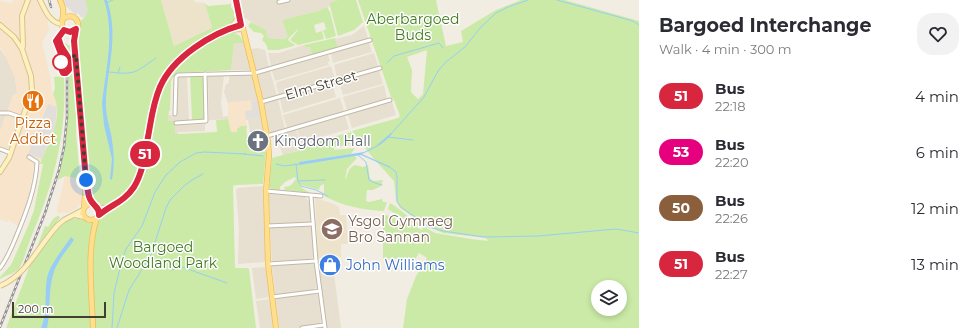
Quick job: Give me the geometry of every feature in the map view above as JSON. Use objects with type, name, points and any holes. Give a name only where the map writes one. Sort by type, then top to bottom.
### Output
[{"type":"main road","points":[[60,0],[63,9],[62,21],[64,30],[69,32],[74,41]]},
{"type":"main road","points":[[236,0],[261,102],[267,136],[269,155],[266,191],[268,264],[276,328]]},
{"type":"main road","points":[[63,9],[77,21],[74,41],[86,180],[89,197],[99,210],[93,230],[91,281],[93,328]]},
{"type":"main road","points":[[62,21],[68,16],[71,16]]},
{"type":"main road","points":[[69,32],[76,29]]},
{"type":"main road","points":[[86,180],[84,217],[89,220],[93,230]]},
{"type":"main road","points":[[84,209],[88,205],[96,206]]},
{"type":"main road","points":[[89,220],[94,220],[98,216]]},
{"type":"street","points":[[22,49],[22,16],[28,0]]},
{"type":"street","points":[[40,0],[51,19],[55,22],[62,21]]},
{"type":"street","points":[[278,2],[288,0]]},
{"type":"street","points":[[98,216],[122,201],[129,194],[136,182],[143,162],[157,95],[167,74],[175,64],[194,48],[232,27],[239,16]]},
{"type":"street","points":[[0,25],[14,37],[22,49],[31,76],[32,90],[10,153],[0,172]]},
{"type":"street","points":[[232,27],[242,27]]},
{"type":"street","points":[[228,30],[231,31],[242,27]]},
{"type":"street","points":[[175,114],[176,77],[178,75],[254,73],[370,40]]},
{"type":"street","name":"Elm Street","points":[[261,102],[380,68]]},
{"type":"street","points":[[176,123],[206,121],[205,74]]},
{"type":"street","points":[[267,136],[390,100]]},
{"type":"street","points":[[0,113],[6,112],[23,118]]},
{"type":"street","points":[[0,149],[10,153]]},
{"type":"street","points":[[0,268],[9,253],[32,195],[37,162],[29,157]]},
{"type":"street","points":[[266,191],[321,196]]},
{"type":"street","points":[[302,328],[325,326],[316,261],[311,196]]},
{"type":"street","points":[[96,206],[108,209]]},
{"type":"street","points":[[0,286],[13,279],[28,265],[58,225],[84,209]]},
{"type":"street","points":[[74,216],[84,217]]},
{"type":"street","points":[[267,226],[313,224]]},
{"type":"street","points":[[268,264],[316,261]]},
{"type":"street","points":[[272,297],[320,291]]},
{"type":"shaded area","points":[[14,0],[37,0],[48,21],[49,30],[42,43],[50,76],[52,93],[56,100],[57,107],[55,126],[40,164],[33,166],[28,199],[18,226],[9,220],[7,222],[0,219],[0,168],[7,154],[0,151],[0,131],[13,95],[17,93],[15,78],[0,47],[0,1],[11,3]]},
{"type":"shaded area","points":[[63,0],[85,0],[88,10],[85,18],[81,17],[78,13],[76,15],[65,5]]},
{"type":"shaded area","points":[[161,0],[194,0],[195,2],[205,3],[212,28],[174,46]]},
{"type":"shaded area","points":[[239,0],[338,0],[331,3],[330,6],[318,11],[282,20],[288,37],[284,39],[269,38],[266,30],[243,17]]},
{"type":"shaded area","points":[[364,26],[368,38],[338,48],[335,39],[352,35]]},
{"type":"shaded area","points":[[244,43],[251,70],[231,70],[234,44]]},
{"type":"shaded area","points":[[369,43],[372,52],[333,63],[331,54]]},
{"type":"shaded area","points":[[304,45],[305,48],[310,47],[312,55],[271,66],[268,53],[279,53]]},
{"type":"shaded area","points":[[257,48],[265,50],[269,67],[256,70],[251,49]]},
{"type":"shaded area","points":[[0,49],[7,59],[15,78],[17,94],[13,95],[0,131]]},
{"type":"shaded area","points":[[374,53],[378,66],[337,78],[334,65]]},
{"type":"shaded area","points":[[328,55],[330,61],[328,62],[329,65],[275,81],[272,71]]},
{"type":"shaded area","points":[[331,66],[335,79],[279,95],[276,85],[277,82]]},
{"type":"shaded area","points":[[379,70],[383,84],[343,95],[339,82]]},
{"type":"shaded area","points":[[270,71],[277,96],[263,99],[257,75]]},
{"type":"shaded area","points":[[224,75],[221,103],[223,117],[228,116],[228,119],[209,120],[208,76]]},
{"type":"shaded area","points":[[230,75],[252,75],[258,100],[228,103],[224,92]]},
{"type":"shaded area","points":[[187,76],[189,121],[168,121],[168,115],[177,115],[178,77]]},
{"type":"shaded area","points":[[332,84],[336,97],[283,113],[280,99]]},
{"type":"shaded area","points":[[384,85],[387,99],[347,110],[343,97]]},
{"type":"shaded area","points":[[340,98],[344,111],[287,128],[283,115]]},
{"type":"shaded area","points":[[258,100],[261,117],[246,120],[247,126],[241,126],[237,132],[231,133],[228,119],[228,103]]},
{"type":"shaded area","points":[[258,100],[261,117],[246,120],[245,111],[252,110],[251,101]]},
{"type":"shaded area","points":[[278,100],[285,129],[269,134],[264,103]]},
{"type":"shaded area","points":[[392,102],[396,115],[352,128],[348,115]]},
{"type":"shaded area","points":[[48,104],[57,107],[55,126],[42,159],[28,154]]},
{"type":"shaded area","points":[[345,116],[349,129],[301,143],[297,130]]},
{"type":"shaded area","points":[[261,117],[264,136],[251,138],[248,119]]},
{"type":"shaded area","points":[[205,124],[205,131],[178,132],[178,134],[175,134],[175,125]]},
{"type":"shaded area","points":[[296,130],[302,149],[283,155],[279,144],[288,142],[286,133]]},
{"type":"shaded area","points":[[65,176],[80,179],[79,182],[82,189],[81,202],[77,208],[67,213],[63,212],[58,214],[57,211]]},
{"type":"shaded area","points":[[263,186],[266,260],[264,262],[238,264],[239,229],[236,190],[238,188]]},
{"type":"shaded area","points":[[269,194],[305,197],[310,203],[314,256],[310,259],[310,263],[315,265],[317,287],[313,289],[313,293],[318,295],[321,320],[320,323],[317,324],[318,327],[321,328],[279,328],[272,268]]},
{"type":"shaded area","name":"Ysgol Gymraeg Bro Sannan","points":[[315,198],[334,204],[339,207],[340,215],[346,215],[348,244],[341,244],[341,257],[318,258]]},
{"type":"shaded area","points":[[333,266],[341,328],[327,328],[319,267]]},
{"type":"shaded area","points":[[267,267],[270,297],[256,299],[252,268]]},
{"type":"shaded area","points":[[270,299],[274,328],[260,328],[256,301]]},
{"type":"green space","name":"Bargoed Woodland Park","points":[[85,0],[161,0],[174,46],[212,28],[205,3],[208,6],[231,4],[231,8],[234,10],[234,20],[225,27],[227,34],[237,34],[241,37],[244,43],[234,44],[231,70],[176,73],[175,77],[173,77],[171,81],[170,111],[168,121],[175,121],[175,134],[178,134],[217,132],[216,120],[228,119],[231,132],[237,132],[237,129],[241,126],[247,126],[250,150],[266,152],[263,184],[233,186],[235,268],[249,269],[256,328],[6,328],[45,226],[48,227],[57,216],[60,218],[56,223],[60,227],[64,224],[63,223],[74,219],[98,223],[103,214],[101,204],[92,197],[88,179],[77,42],[81,20],[84,18],[87,9]]},
{"type":"green space","points":[[338,0],[356,0],[363,22],[354,30],[338,36],[330,3]]},
{"type":"green space","name":"Aberbargoed Buds","points":[[358,0],[436,0],[446,46],[463,42],[461,31],[496,10],[521,0],[565,0],[639,21],[639,328],[403,328],[407,299],[416,276],[427,258],[419,253],[416,258],[383,259],[383,215],[394,216],[422,230],[423,228],[389,210],[390,203],[414,221],[435,233],[488,241],[486,238],[443,233],[425,225],[400,208],[396,200],[394,181],[373,158],[352,131],[398,118],[400,116],[394,100],[391,97]],"holes":[[[427,50],[423,94],[418,99],[411,92],[412,70],[407,57]]]},
{"type":"green space","points":[[327,7],[330,12],[336,36],[326,39],[323,30],[328,29],[326,29],[324,22],[314,25],[316,33],[322,31],[324,39],[298,45],[290,40],[298,29],[288,39],[295,45],[294,46],[278,50],[268,50],[266,44],[262,40],[264,36],[261,33],[254,32],[248,26],[251,22],[266,30],[269,38],[284,39],[288,37],[282,20],[318,11]]},
{"type":"green space","points":[[335,38],[338,48],[312,55],[310,47],[305,48],[304,45]]},
{"type":"green space","points":[[65,43],[70,46],[72,50],[80,179],[65,176],[58,180],[64,154],[67,128],[69,103],[68,76],[71,75],[69,54],[62,44]]},
{"type":"green space","points":[[64,76],[61,140],[52,180],[19,269],[0,279],[0,277],[11,265],[34,210],[43,164],[40,164],[51,138],[56,120],[56,102],[53,94],[55,88],[54,77]]},
{"type":"green space","points":[[190,76],[203,76],[203,120],[192,120]]},
{"type":"green space","points":[[351,132],[357,138],[348,145],[334,147],[334,150],[355,148],[351,154],[300,162],[300,165],[354,156],[357,158],[347,169],[345,180],[349,170],[355,165],[363,167],[368,165],[370,179],[374,181],[383,180],[381,186],[373,190],[367,190],[366,201],[369,202],[382,199],[383,202],[387,202],[384,211],[353,207],[324,196],[324,184],[320,186],[319,190],[299,183],[302,188],[310,193],[285,190],[284,187],[291,185],[296,179],[295,177],[285,182],[280,187],[280,190],[271,189],[269,187],[272,158],[301,150],[315,144],[315,142]]},
{"type":"water","points":[[104,0],[107,0],[111,14],[112,28],[106,107],[113,151],[114,168],[112,180],[110,179],[112,159],[104,125],[102,103],[109,51],[109,25]]},
{"type":"water","points":[[391,133],[392,134],[389,138],[374,148],[362,154],[391,167],[390,168],[361,155],[300,165],[299,162],[364,152],[376,146]]},
{"type":"water","points":[[71,237],[74,240],[54,270],[47,328],[41,328],[45,310],[47,278],[51,267]]},
{"type":"waterway","points":[[108,2],[113,0]]},
{"type":"waterway","points":[[390,135],[424,97],[438,71],[446,62],[466,46],[480,28],[496,13],[528,0]]},
{"type":"waterway","points":[[557,0],[633,21],[639,25]]},
{"type":"waterway","points":[[387,63],[394,56],[439,43],[443,48]]},
{"type":"waterway","points":[[109,72],[134,72],[156,58]]},
{"type":"waterway","points":[[118,73],[120,67]]},
{"type":"waterway","points":[[388,137],[413,140]]},
{"type":"waterway","points":[[112,328],[114,293],[122,260],[126,249],[142,226],[155,192],[166,175],[180,162],[196,153],[246,154]]},
{"type":"waterway","points":[[244,154],[263,156]]},
{"type":"waterway","points":[[358,155],[366,162],[369,180],[382,185]]},
{"type":"waterway","points":[[276,164],[284,166],[300,164]]},
{"type":"waterway","points":[[296,164],[298,181],[301,186],[316,190],[328,196]]},
{"type":"waterway","points":[[391,168],[396,172],[397,202],[401,207],[429,227],[443,231],[484,237],[538,236],[616,229],[639,233]]},
{"type":"waterway","points":[[117,328],[129,290],[151,255],[170,200],[184,186],[203,174]]},
{"type":"waterway","points":[[299,181],[325,180]]},
{"type":"waterway","points":[[172,270],[182,267],[227,283]]},
{"type":"railway","points":[[49,0],[51,7]]},
{"type":"railway","points":[[0,327],[45,213],[59,170],[64,147],[67,117],[67,76]]},
{"type":"bus line","name":"51","points":[[59,40],[68,57],[69,70],[66,73],[63,73],[62,71],[61,54],[56,41],[64,30],[70,32],[76,29],[74,41],[78,70],[79,105],[86,180],[89,197],[98,208],[99,215],[122,201],[129,194],[139,177],[154,105],[163,80],[185,54],[203,42],[230,28],[241,25],[236,0]]},
{"type":"place","name":"Pizza Addict","points":[[33,101]]},
{"type":"place","name":"Kingdom Hall","points":[[258,141]]},
{"type":"place","name":"Ysgol Gymraeg Bro Sannan","points":[[332,229]]},
{"type":"place","name":"John Williams","points":[[330,265]]},
{"type":"route","points":[[61,62],[76,55],[86,180]]}]
